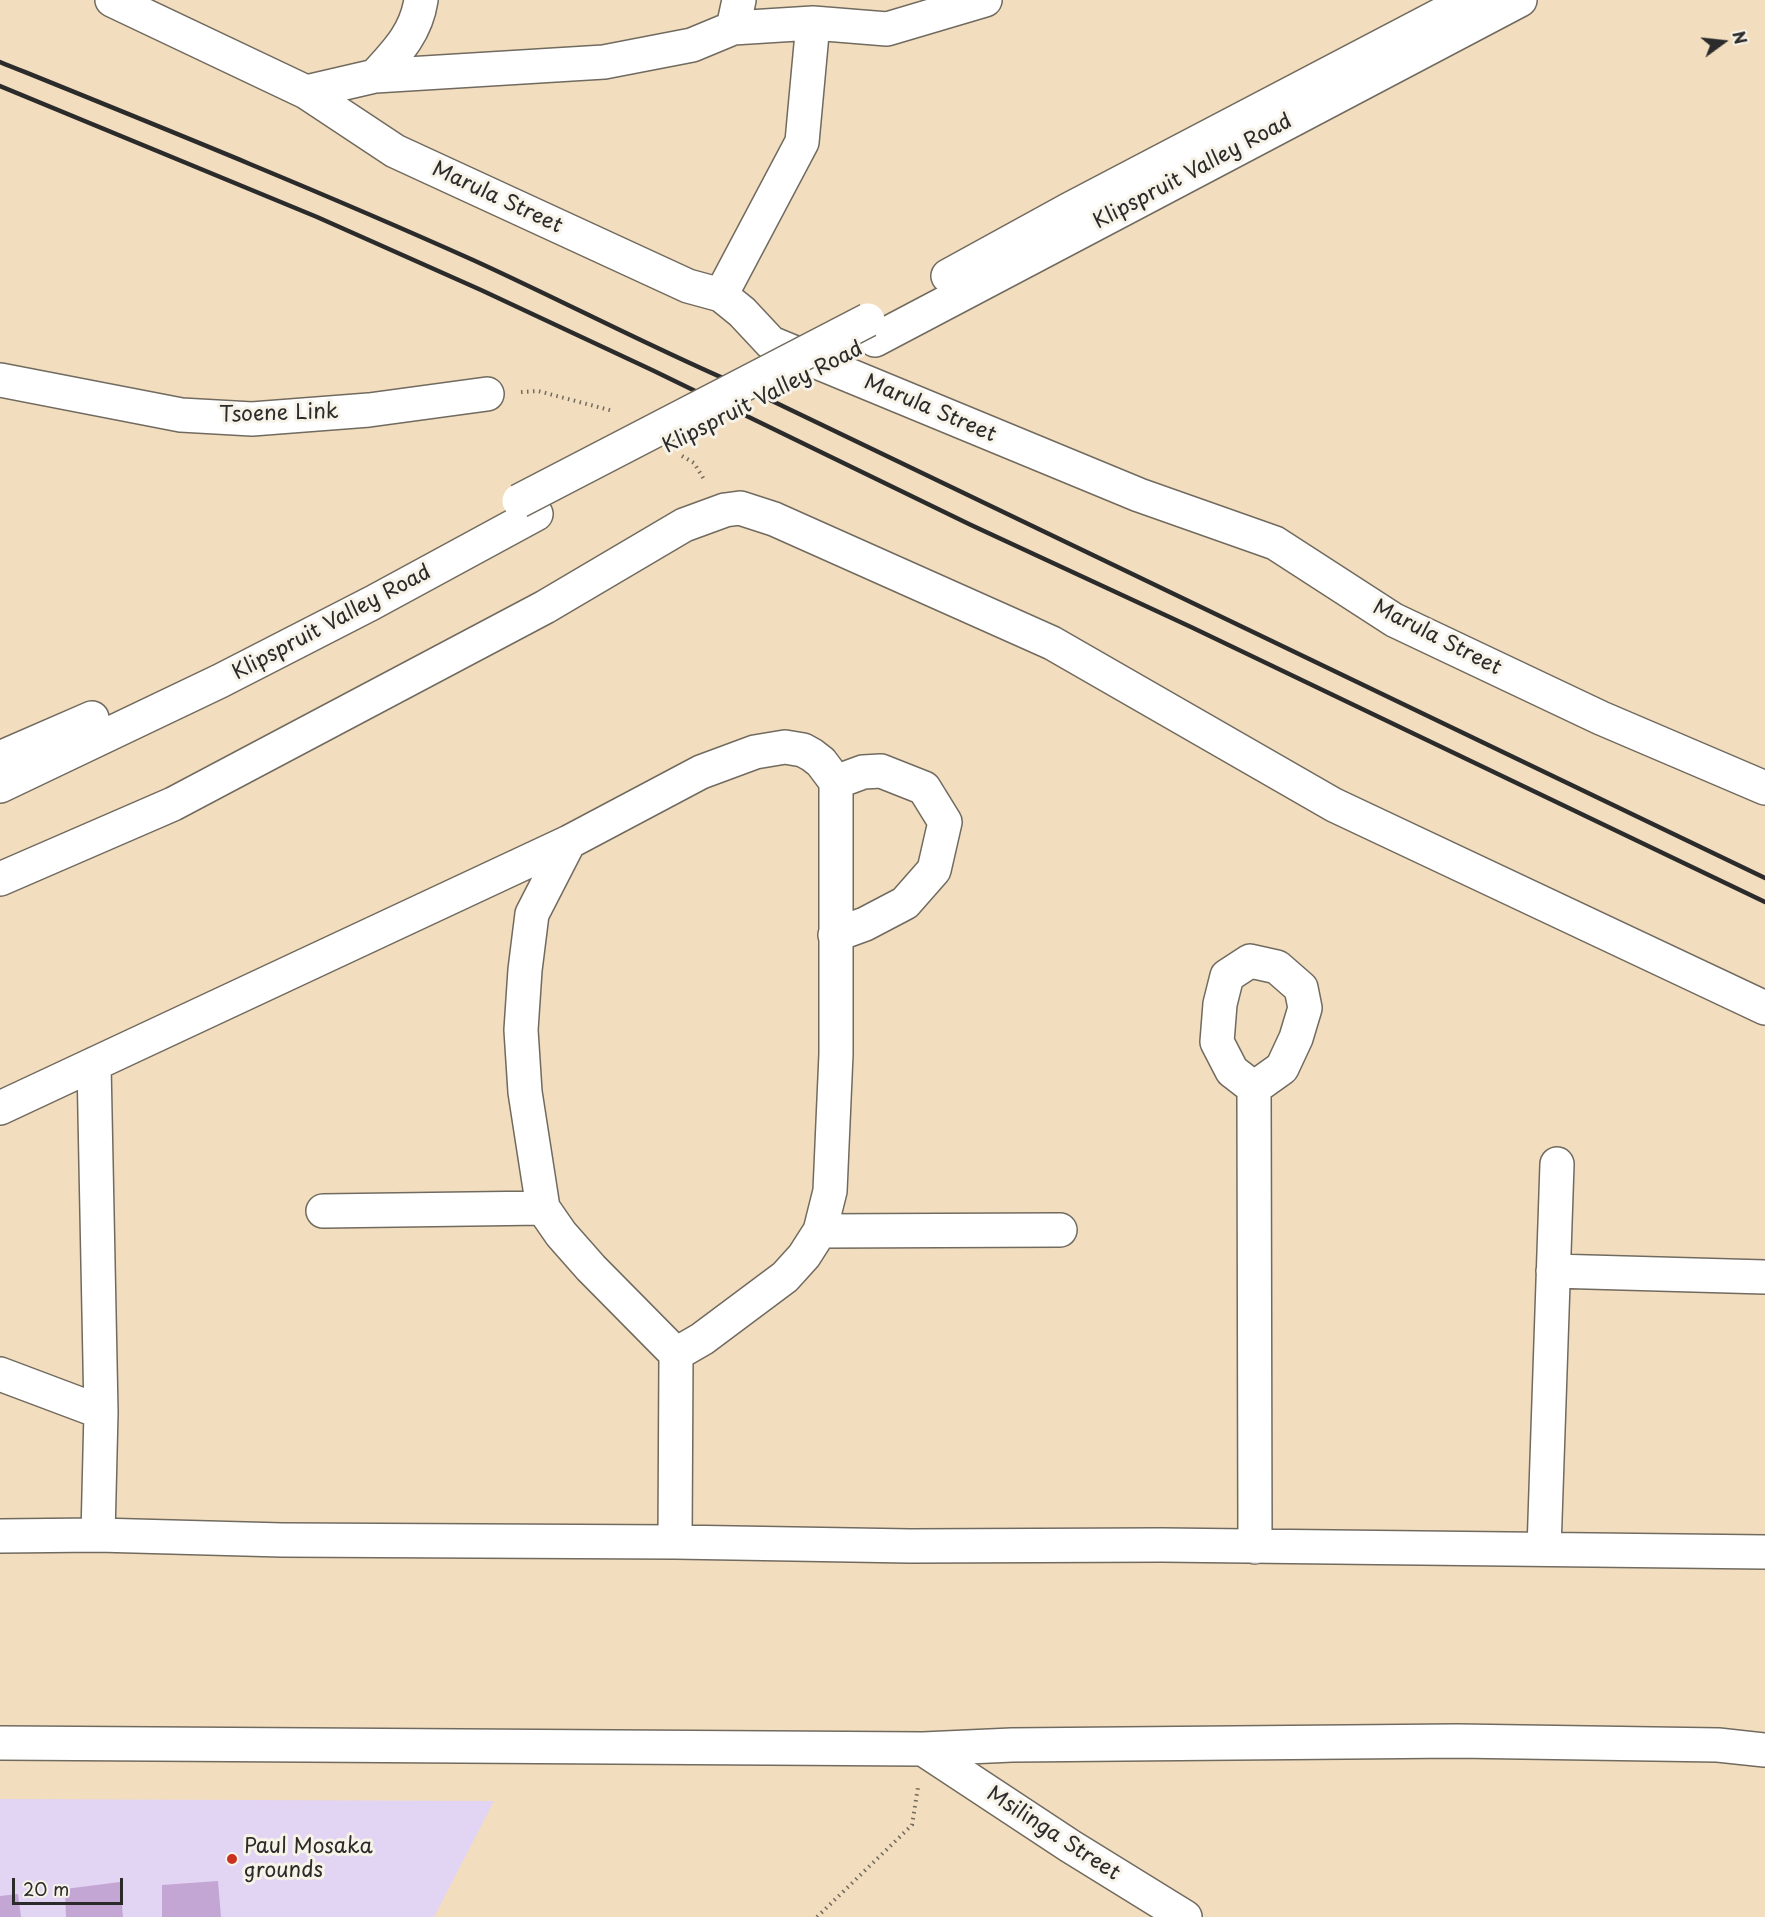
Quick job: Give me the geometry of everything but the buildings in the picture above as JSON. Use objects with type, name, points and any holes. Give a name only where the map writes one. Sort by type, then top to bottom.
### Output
[{"type":"street","name":"Marula Street","points":[[112,0],[306,92],[395,151],[688,286],[721,295],[742,312],[771,343],[1139,495],[1275,543],[1394,620],[1601,718],[1765,788]]},
{"type":"street","points":[[375,76],[405,43],[419,11],[421,0]]},
{"type":"street","points":[[306,92],[375,76],[604,62],[692,45],[736,14],[887,29],[985,0]]},
{"type":"street","name":"Klipspruit Valley Road","points":[[871,330],[1070,209],[1468,0]]},
{"type":"street","name":"Klipspruit Valley Road","points":[[0,758],[157,689],[527,508],[1520,0]]},
{"type":"street","points":[[721,295],[802,142],[813,23]]},
{"type":"street","name":"Tsoene Link","points":[[0,380],[181,415],[252,419],[369,410],[487,394]]},
{"type":"street","name":"Klipspruit Valley Road","points":[[0,786],[220,681],[372,603],[527,508]]},
{"type":"street","points":[[0,879],[173,804],[545,607],[684,525],[725,510],[740,508],[774,519],[1052,643],[1334,805],[1765,1008]]},
{"type":"street","points":[[0,1108],[569,842],[701,772],[766,749],[785,747],[803,750],[821,762],[836,782],[836,1054],[830,1191],[820,1231],[804,1256],[785,1277],[702,1339],[676,1354]]},
{"type":"street","points":[[835,935],[865,924],[905,903],[933,870],[945,822],[924,788],[881,771],[863,772],[836,782]]},
{"type":"street","points":[[569,842],[532,914],[521,1030],[525,1092],[543,1208],[561,1234],[591,1268],[676,1354],[675,1542]]},
{"type":"street","points":[[94,1064],[101,1412],[98,1535]]},
{"type":"street","points":[[1254,1088],[1255,1547]]},
{"type":"street","points":[[1544,1549],[1557,1164]]},
{"type":"street","points":[[322,1211],[543,1208]]},
{"type":"street","points":[[820,1231],[1060,1230]]},
{"type":"street","points":[[1553,1271],[1765,1277]]},
{"type":"street","points":[[0,1374],[101,1412]]},
{"type":"street","points":[[0,1536],[98,1535],[282,1540],[910,1546],[1162,1545],[1765,1552]]},
{"type":"street","points":[[0,1743],[923,1749],[1012,1745],[1457,1741],[1718,1745],[1765,1750]]},
{"type":"street","name":"Msilinga Street","points":[[923,1749],[1070,1846],[1185,1917]]},
{"type":"path","points":[[817,1917],[912,1825],[923,1749]]},
{"type":"shaded area","name":"Paul Mosaka grounds","points":[[0,1799],[494,1801],[434,1917],[0,1917]]},
{"type":"railway","points":[[0,62],[296,183],[473,260],[741,386],[1765,878]]},
{"type":"railway","points":[[0,86],[317,217],[481,290],[1765,902]]},
{"type":"place","name":"Paul Mosaka grounds","points":[[232,1859]]}]
